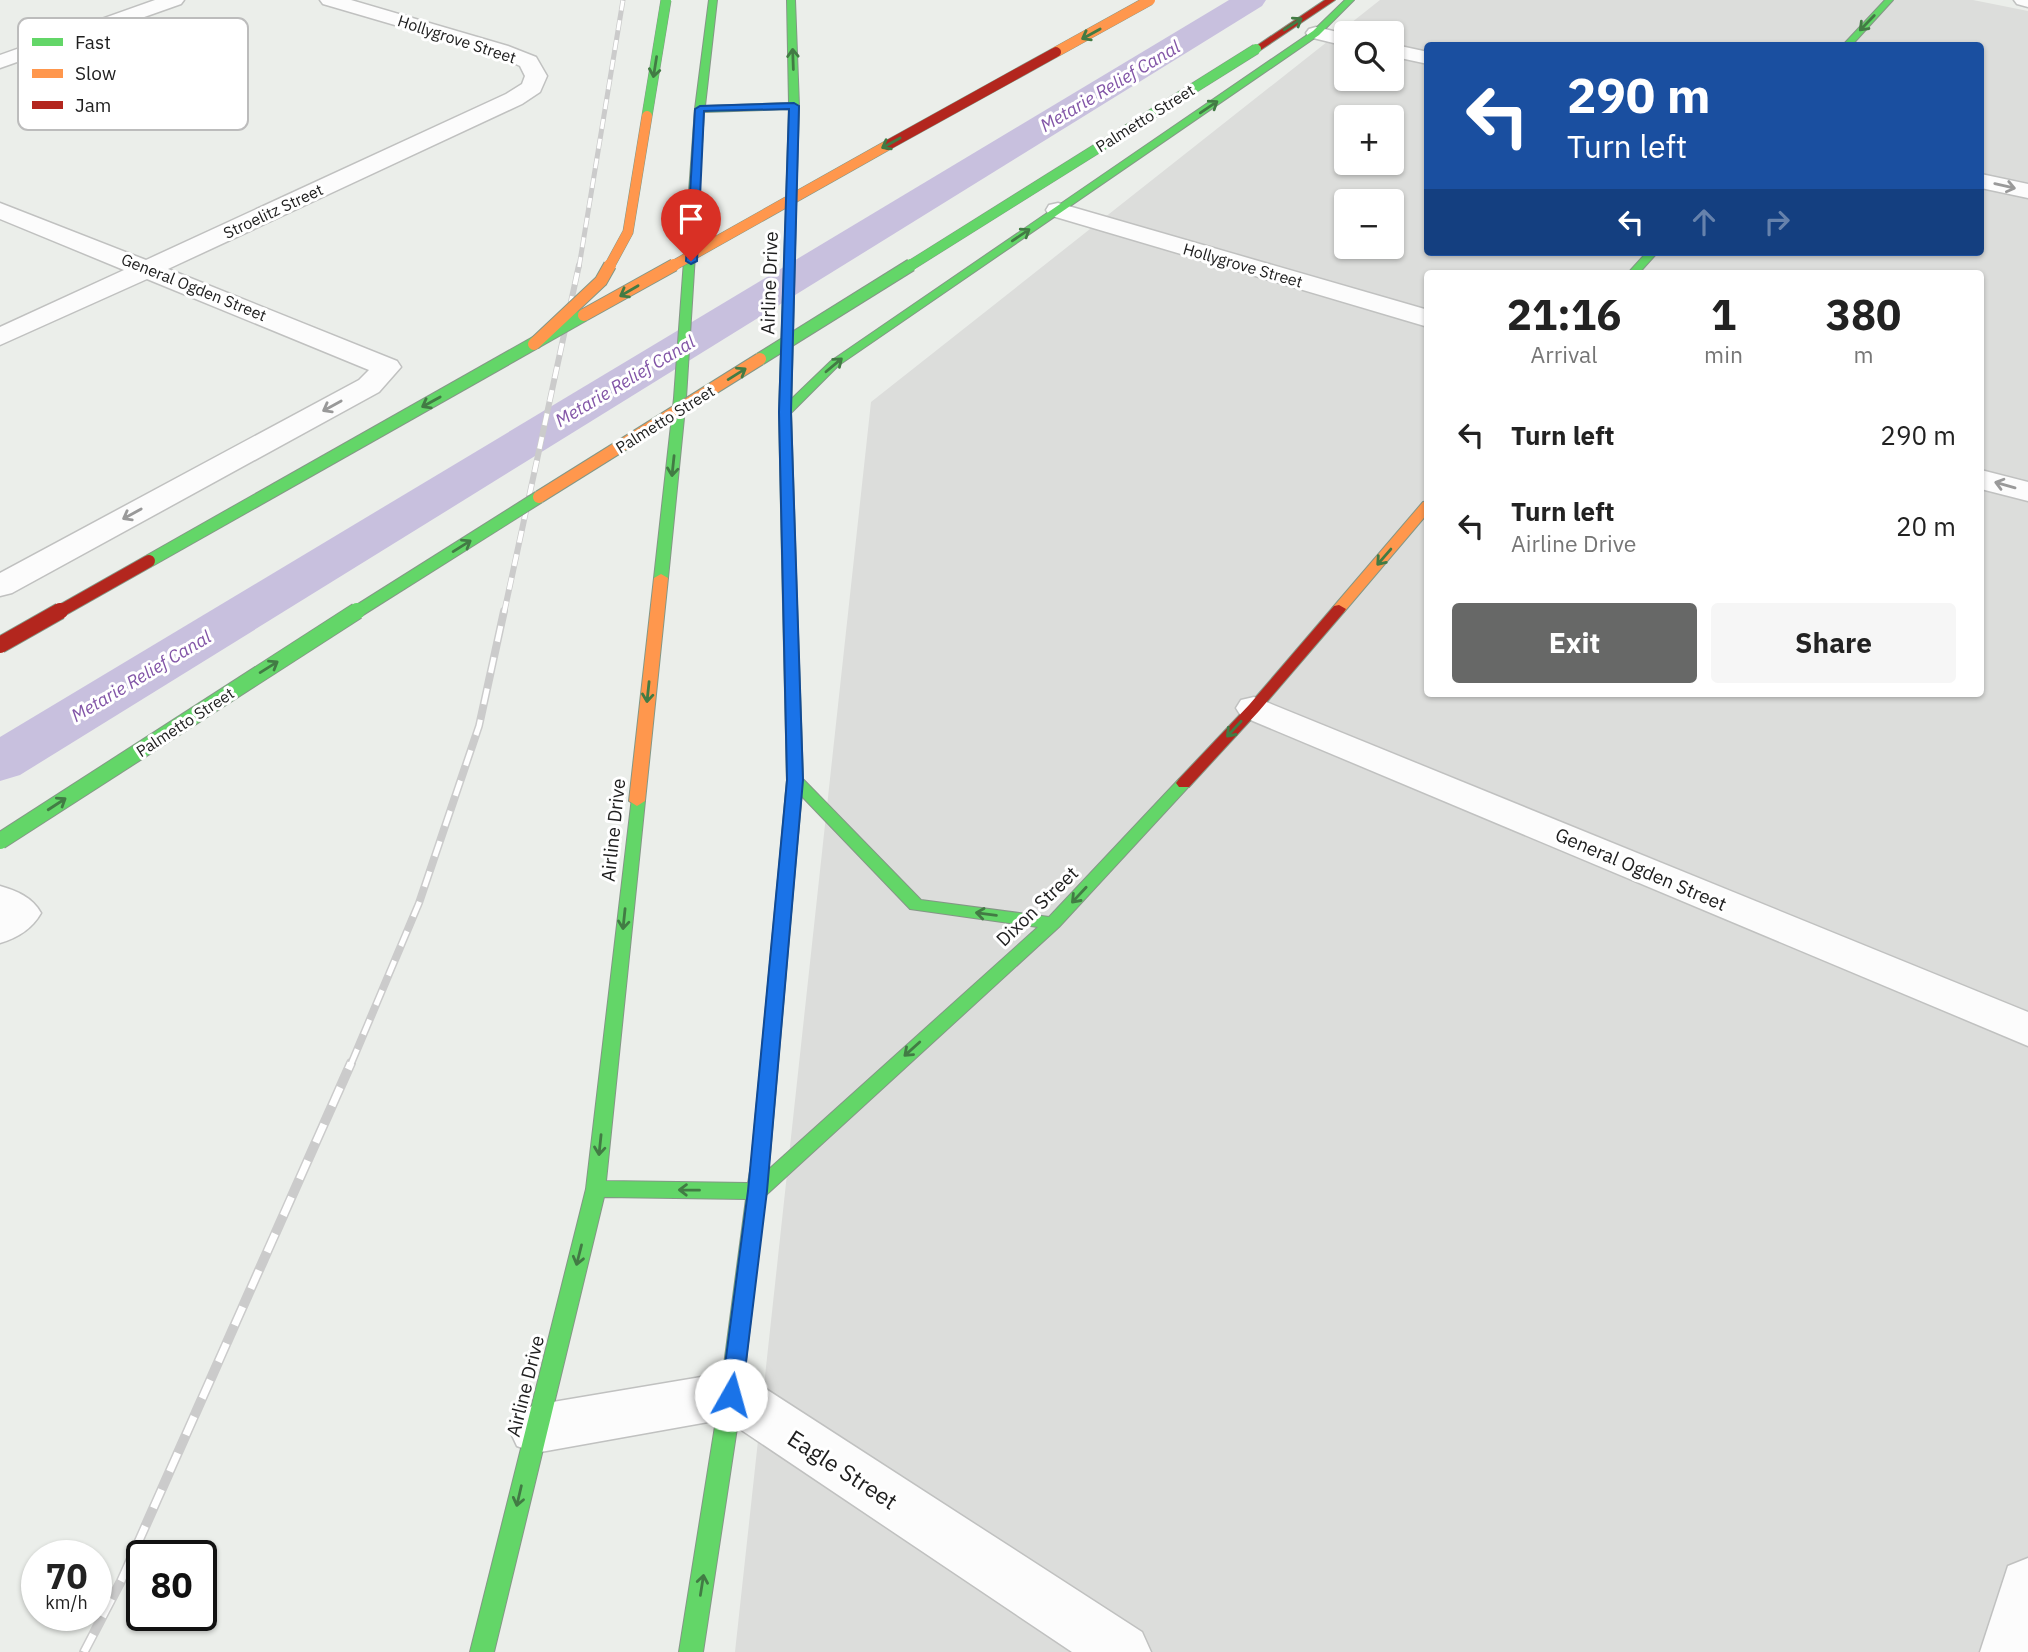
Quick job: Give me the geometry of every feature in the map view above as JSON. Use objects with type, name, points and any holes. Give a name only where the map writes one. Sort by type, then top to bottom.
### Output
[{"type":"main road","points":[[534,344],[601,281],[628,232],[666,0]]},
{"type":"main road","name":"Airline Drive","points":[[482,1652],[596,1189],[680,398],[700,109],[713,0]]},
{"type":"main road","name":"Airline Drive","points":[[691,1652],[731,1395],[758,1191],[795,780],[785,412],[794,106],[791,0]]},
{"type":"main road","points":[[0,645],[1150,0]]},
{"type":"main road","name":"Palmetto Street","points":[[0,841],[267,668],[1331,0]]},
{"type":"main road","points":[[785,412],[835,363],[1316,33],[1350,0]]},
{"type":"main road","points":[[1850,42],[1889,0]]},
{"type":"main road","points":[[700,109],[794,106]]},
{"type":"main road","points":[[1636,270],[1649,256]]},
{"type":"main road","name":"Dixon Street","points":[[758,1191],[1053,923],[1254,708],[1424,510]]},
{"type":"main road","points":[[795,780],[916,905],[1053,923]]},
{"type":"main road","points":[[596,1189],[758,1191]]},
{"type":"street","points":[[123,18],[174,0]]},
{"type":"street","name":"Hollygrove Street","points":[[330,0],[501,50],[528,62],[536,76]]},
{"type":"street","points":[[1316,33],[1334,37]]},
{"type":"street","points":[[1404,53],[1424,57]]},
{"type":"street","points":[[0,62],[18,56]]},
{"type":"street","name":"Stroelitz Street","points":[[0,337],[514,99],[533,88],[536,76]]},
{"type":"street","points":[[1984,182],[2028,191]]},
{"type":"street","name":"General Ogden Street","points":[[0,210],[387,367],[369,386],[0,586]]},
{"type":"street","name":"Hollygrove Street","points":[[1058,210],[1424,318]]},
{"type":"street","points":[[1984,480],[2028,492]]},
{"type":"street","name":"General Ogden Street","points":[[1254,708],[2028,1030]]},
{"type":"street","points":[[535,1429],[731,1395]]},
{"type":"street","name":"Eagle Street","points":[[731,1395],[1122,1652]]},
{"type":"street","points":[[2009,1652],[2028,1585]]},
{"type":"shaded area","points":[[1380,0],[1973,0],[2028,11],[2028,1652],[735,1652],[871,402],[1334,36],[1334,91],[1404,91],[1404,21],[1353,21]]},
{"type":"waterway","name":"Metarie Relief Canal","points":[[0,762],[1251,0]]},
{"type":"railway","points":[[579,267],[623,0]]},
{"type":"railway","points":[[504,613],[579,265]]},
{"type":"railway","points":[[351,1064],[419,903],[479,726],[504,611]]},
{"type":"railway","points":[[84,1652],[121,1581],[351,1063]]},
{"type":"traffic: fast","points":[[647,116],[666,0]]},
{"type":"traffic: fast","points":[[661,578],[680,398],[700,109],[713,0]]},
{"type":"traffic: fast","points":[[791,0],[794,106],[791,207]]},
{"type":"traffic: fast","points":[[785,412],[835,363],[1316,33],[1350,0]]},
{"type":"traffic: fast","points":[[1850,42],[1889,0]]},
{"type":"traffic: fast","points":[[760,359],[1256,49]]},
{"type":"traffic: fast","points":[[700,109],[794,106]]},
{"type":"traffic: fast","points":[[1636,270],[1649,256]]},
{"type":"traffic: fast","points":[[149,561],[584,315]]},
{"type":"traffic: fast","points":[[0,841],[267,668],[539,497]]},
{"type":"traffic: fast","points":[[795,780],[916,905],[1053,923]]},
{"type":"traffic: fast","points":[[596,1189],[758,1191],[1053,923],[1184,783]]},
{"type":"traffic: fast","points":[[482,1652],[596,1189],[637,801]]},
{"type":"traffic: fast","points":[[691,1652],[731,1395],[761,1154]]},
{"type":"traffic: slow","points":[[1056,52],[1150,0]]},
{"type":"traffic: slow","points":[[534,344],[601,281],[628,232],[647,116]]},
{"type":"traffic: slow","points":[[584,315],[888,145]]},
{"type":"traffic: slow","points":[[790,604],[785,412],[791,207]]},
{"type":"traffic: slow","points":[[539,497],[760,359]]},
{"type":"traffic: slow","points":[[1339,609],[1424,510]]},
{"type":"traffic: slow","points":[[637,801],[661,578]]},
{"type":"traffic: slow","points":[[761,1154],[788,857]]},
{"type":"traffic: jam","points":[[1256,49],[1331,0]]},
{"type":"traffic: jam","points":[[888,145],[1056,52]]},
{"type":"traffic: jam","points":[[0,645],[149,561]]},
{"type":"traffic: jam","points":[[788,857],[795,780],[790,604]]},
{"type":"traffic: jam","points":[[1184,783],[1254,708],[1339,609]]},
{"type":"route","points":[[691,261],[700,109],[794,106],[785,412],[795,780],[758,1191],[731,1395]]}]
